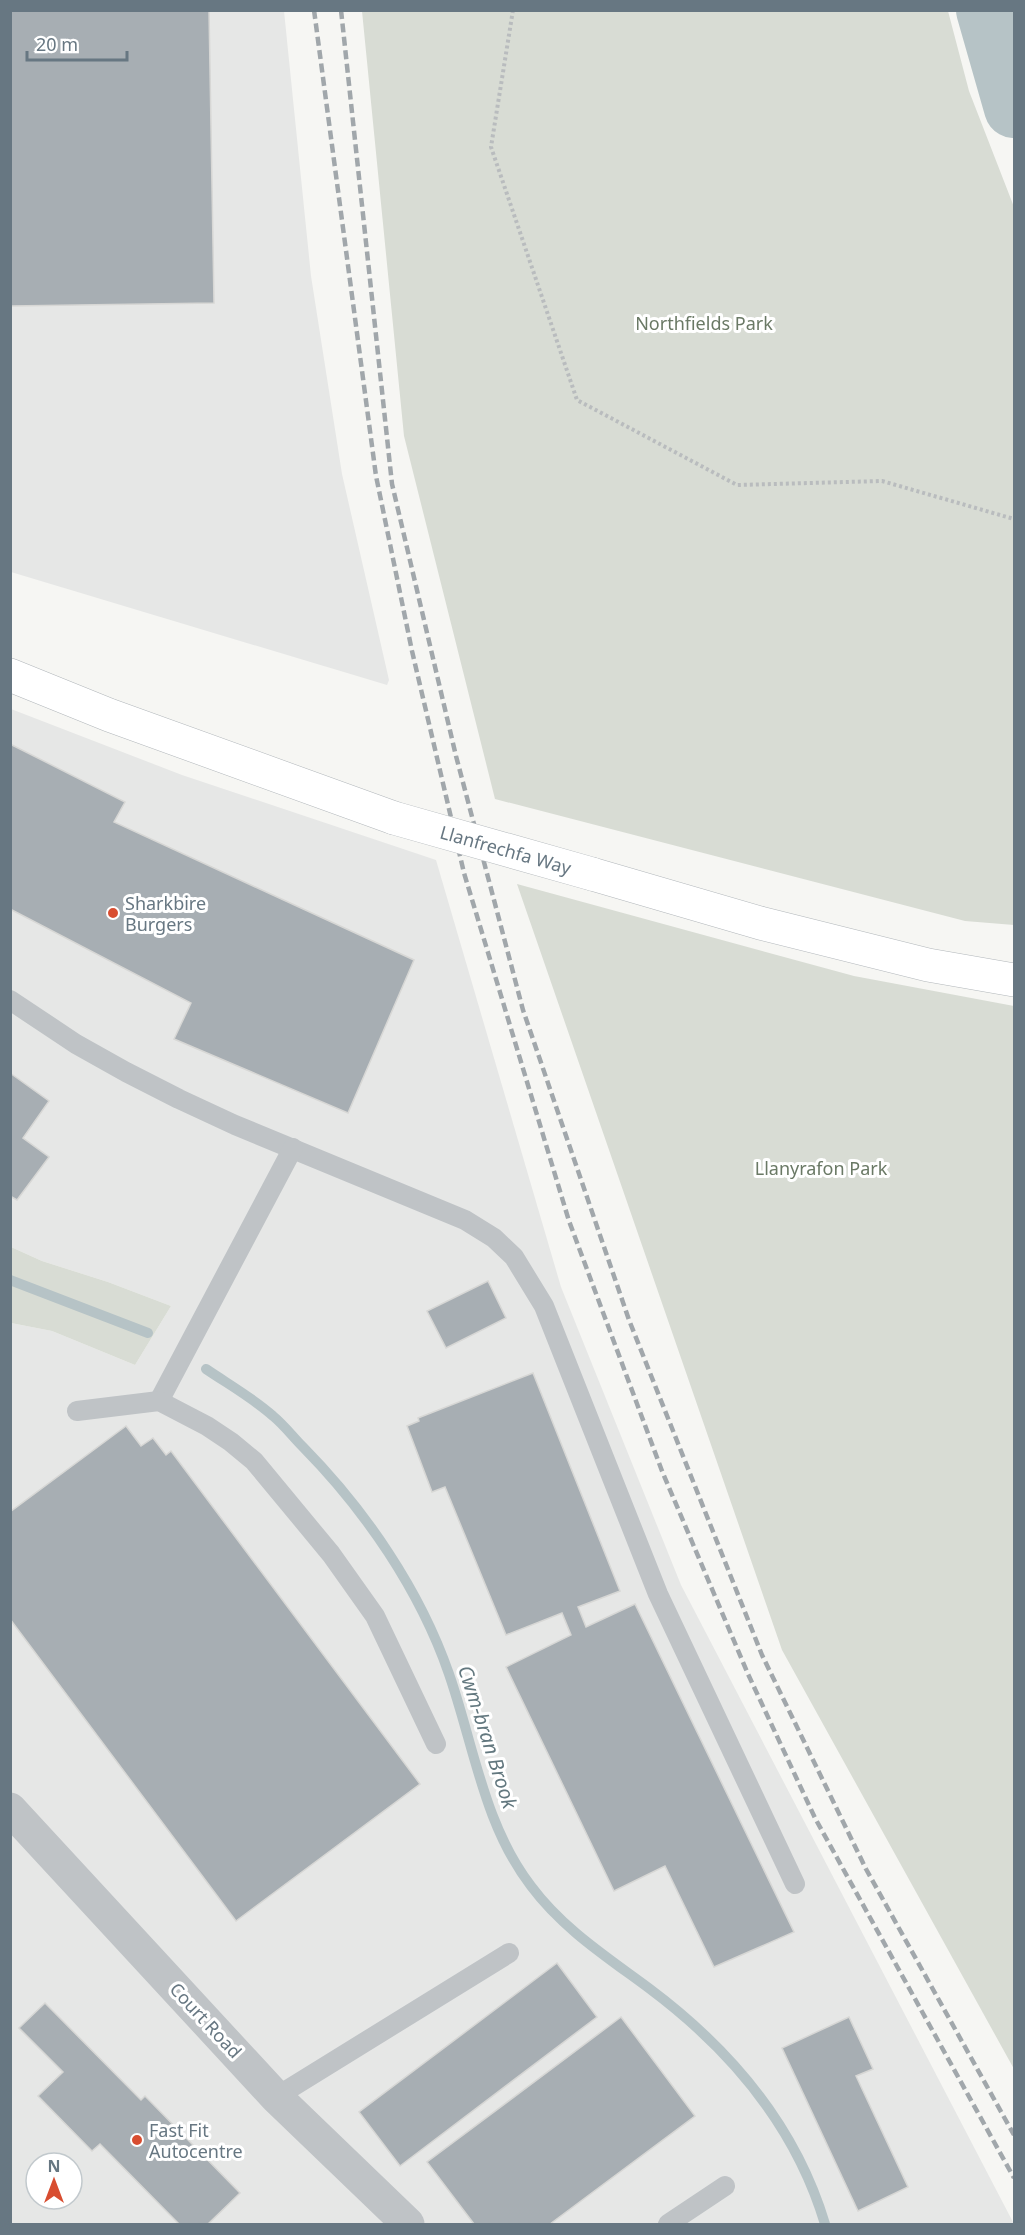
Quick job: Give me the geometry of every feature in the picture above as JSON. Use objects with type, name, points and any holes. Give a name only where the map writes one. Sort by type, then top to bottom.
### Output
[{"type":"street","name":"Llanfrechfa Way","points":[[10,675],[109,715],[394,818],[760,923],[928,965],[1014,980]]},
{"type":"street","name":"Court Road","points":[[10,1809],[276,2097],[408,2224]]},
{"type":"lane","points":[[10,1000],[76,1044],[126,1072],[235,1125],[465,1220],[494,1238],[514,1257],[544,1306],[658,1594],[795,1884]]},
{"type":"lane","points":[[159,1401],[293,1148]]},
{"type":"lane","points":[[77,1411],[159,1401],[207,1426],[254,1461],[331,1554],[375,1616],[436,1744]]},
{"type":"lane","points":[[276,2097],[509,1953]]},
{"type":"lane","points":[[668,2224],[725,2186]]},
{"type":"path","points":[[513,10],[491,147],[577,400],[737,485],[882,481],[1014,519]]},
{"type":"shaded area","points":[[10,11],[284,11],[311,276],[342,474],[389,680],[387,685],[11,572]]},
{"type":"shaded area","points":[[11,709],[182,775],[436,860],[561,1287],[681,1585],[1014,2224],[11,2224],[11,1323],[52,1331],[135,1365],[171,1306],[108,1282],[42,1261],[11,1247]]},
{"type":"green space","name":"Northfields Park","points":[[362,11],[948,11],[969,91],[1014,207],[1014,925],[965,921],[495,799],[404,436]]},
{"type":"green space","name":"Llanyrafon Park","points":[[517,884],[854,976],[1014,1006],[1014,2069],[782,1650]]},
{"type":"green space","points":[[11,1247],[42,1261],[108,1282],[171,1306],[135,1365],[52,1331],[11,1323]]},
{"type":"building","points":[[10,10],[209,10],[214,303],[10,306]]},
{"type":"building","points":[[10,744],[125,802],[114,822],[414,960],[348,1113],[174,1039],[191,1003],[10,909]]},
{"type":"building","points":[[10,1073],[49,1101],[23,1138],[49,1157],[17,1200],[10,1196]]},
{"type":"building","points":[[488,1281],[506,1318],[446,1348],[427,1311]]},
{"type":"building","points":[[533,1373],[620,1591],[578,1607],[586,1627],[635,1604],[794,1932],[714,1967],[665,1866],[614,1891],[506,1667],[571,1635],[562,1613],[506,1635],[445,1487],[432,1492],[407,1426],[419,1421],[418,1418]]},
{"type":"building","points":[[126,1426],[141,1446],[153,1438],[166,1455],[171,1451],[420,1784],[236,1921],[10,1619],[10,1512]]},
{"type":"building","points":[[557,1963],[597,2017],[400,2166],[359,2112]]},
{"type":"building","points":[[45,2003],[141,2100],[145,2096],[240,2193],[208,2224],[179,2224],[100,2144],[92,2151],[38,2096],[63,2072],[19,2028]]},
{"type":"building","points":[[621,2017],[695,2116],[550,2224],[474,2224],[427,2162]]},
{"type":"building","points":[[849,2017],[873,2069],[856,2076],[908,2187],[858,2211],[782,2048]]},
{"type":"waterway","points":[[986,10],[1014,108]]},
{"type":"waterway","name":"Cwm-bran Brook","points":[[10,1280],[148,1333]]},
{"type":"waterway","name":"Cwm-bran Brook","points":[[206,1369],[249,1397],[277,1420],[326,1471],[369,1524],[406,1582],[437,1643],[458,1701],[491,1811],[515,1862],[531,1886],[571,1929],[679,2012],[733,2064],[757,2093],[797,2155],[825,2224]]},
{"type":"railway","points":[[314,10],[376,476],[412,651],[464,873],[569,1221],[662,1471],[748,1674],[815,1818],[1014,2178]]},
{"type":"railway","points":[[341,10],[392,484],[456,756],[523,1010],[629,1320],[762,1655],[866,1869],[1014,2135]]},
{"type":"place","name":"Sharkbire Burgers","points":[[113,913]]},
{"type":"place","name":"Fast Fit Autocentre","points":[[137,2140]]}]
